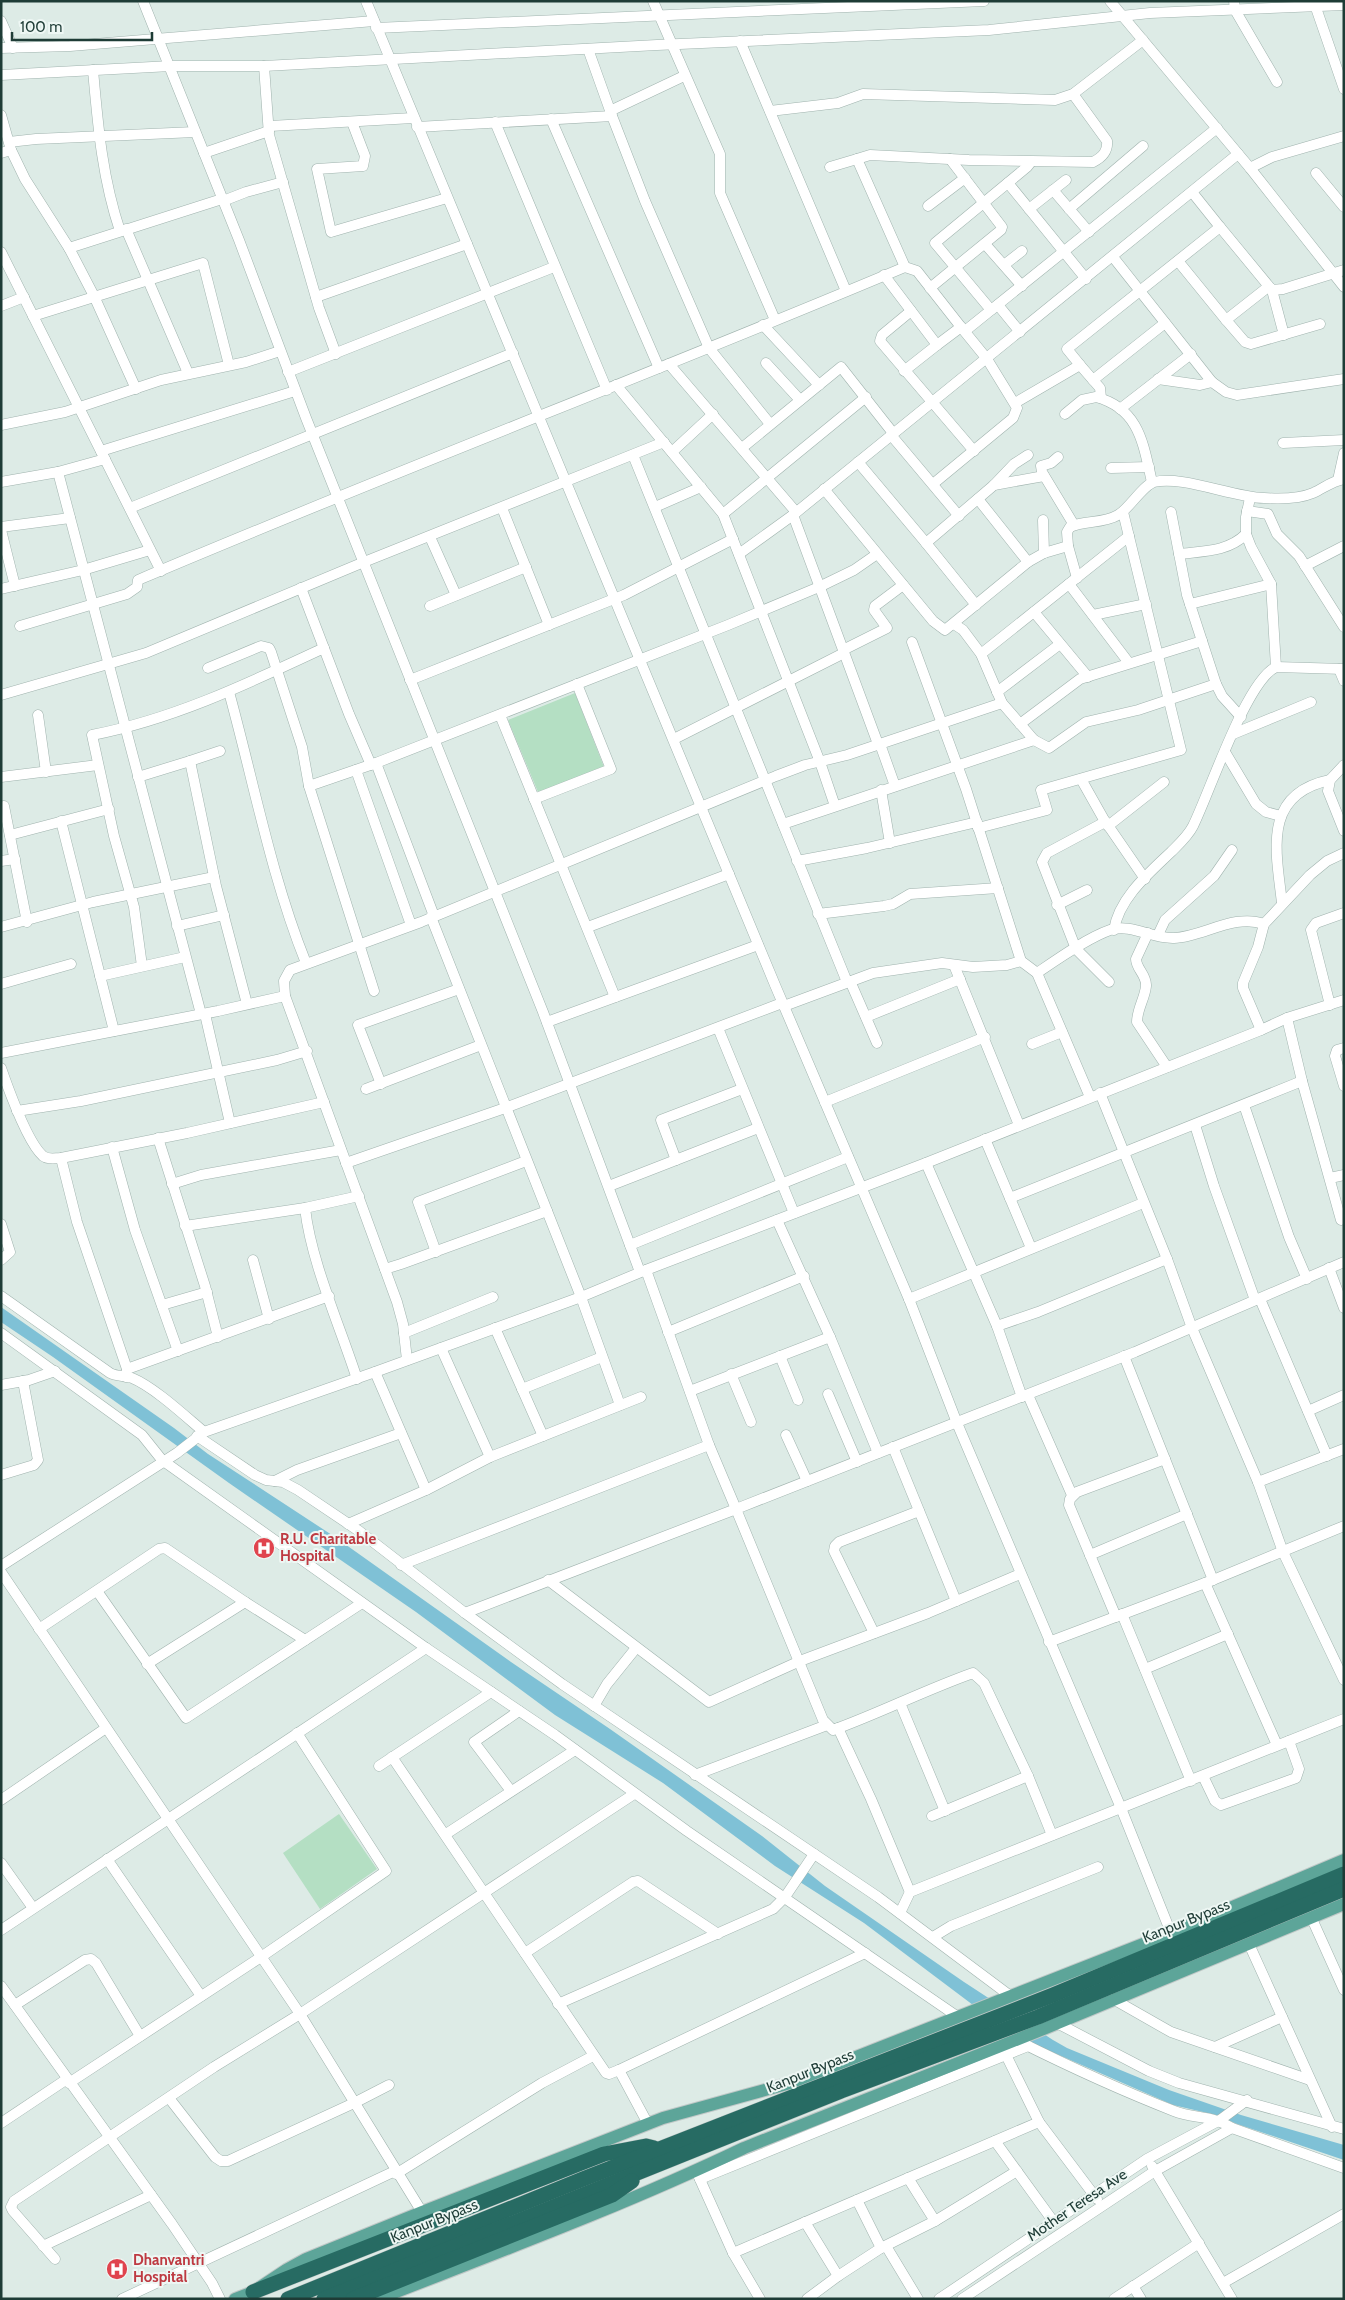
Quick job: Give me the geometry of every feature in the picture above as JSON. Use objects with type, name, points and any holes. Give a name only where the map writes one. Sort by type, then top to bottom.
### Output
[{"type":"highway","name":"Kanpur Bypass","points":[[288,2299],[660,2149],[1053,1995],[1344,1874]]},
{"type":"highway","name":"Kanpur Bypass","points":[[324,2299],[841,2091],[1038,2017],[1344,1889]]},
{"type":"highway","points":[[253,2292],[604,2154],[646,2146],[660,2149]]},
{"type":"highway","points":[[353,2299],[612,2195],[653,2166]]},
{"type":"main road","points":[[235,2299],[253,2292],[306,2259],[422,2212],[648,2124],[691,2109],[790,2083],[1171,1933],[1344,1860]]},
{"type":"main road","points":[[378,2299],[575,2221],[698,2175],[744,2148],[1021,2041],[1051,2025],[1312,1919],[1344,1904]]},
{"type":"street","points":[[143,1],[171,66],[295,391],[547,1022],[630,1245],[643,1271],[668,1332],[709,1445],[820,1713],[832,1727],[872,1799],[910,1892]]},
{"type":"street","points":[[366,1],[415,123],[702,806],[758,945],[860,1188],[909,1299],[957,1423],[1121,1808],[1171,1933]]},
{"type":"street","points":[[653,1],[684,76],[720,154],[720,193],[775,320]]},
{"type":"street","points":[[1,48],[70,46],[159,38],[375,25],[659,17],[838,4],[984,1]]},
{"type":"street","points":[[1110,1],[1250,168],[1344,287]]},
{"type":"street","points":[[1314,4],[1344,89]]},
{"type":"street","points":[[1,74],[171,66],[264,66],[671,44],[990,30],[1234,6],[1344,5]]},
{"type":"street","points":[[1234,6],[1277,82]]},
{"type":"street","points":[[1,21],[13,48]]},
{"type":"street","points":[[770,111],[838,103],[863,94],[1055,100],[1073,94],[1143,40]]},
{"type":"street","points":[[740,41],[846,291]]},
{"type":"street","points":[[588,49],[611,114],[649,209],[709,348],[770,424]]},
{"type":"street","points":[[264,66],[270,129],[283,182],[316,297],[336,354]]},
{"type":"street","points":[[93,70],[98,137],[108,195],[148,280],[188,374]]},
{"type":"street","points":[[204,153],[270,129],[352,122],[495,122],[611,114],[684,76]]},
{"type":"street","points":[[830,166],[870,155],[1031,162],[1094,162],[1104,155],[1107,141],[1073,94]]},
{"type":"street","points":[[1,115],[7,148],[24,179],[69,248],[94,296],[136,389]]},
{"type":"street","points":[[551,119],[659,368]]},
{"type":"street","points":[[352,122],[365,156],[363,166],[317,170],[331,232],[447,198]]},
{"type":"street","points":[[495,122],[554,266],[611,388],[664,442],[723,514],[820,762],[835,806]]},
{"type":"street","points":[[904,372],[937,345],[995,307],[1022,286],[1217,128]]},
{"type":"street","points":[[7,148],[36,139],[196,132]]},
{"type":"street","points":[[1250,168],[1272,157],[1344,136]]},
{"type":"street","points":[[1069,209],[1143,146]]},
{"type":"street","points":[[739,554],[795,514],[1238,154]]},
{"type":"street","points":[[857,159],[905,266]]},
{"type":"street","points":[[930,288],[985,244],[1002,227],[950,159]]},
{"type":"street","points":[[1020,332],[955,267],[935,243],[1031,162]]},
{"type":"street","points":[[1316,173],[1344,207]]},
{"type":"street","points":[[928,206],[965,178]]},
{"type":"street","points":[[1029,209],[1066,180]]},
{"type":"street","points":[[69,248],[283,182]]},
{"type":"street","points":[[1008,183],[1086,279]]},
{"type":"street","points":[[1053,190],[1089,232]]},
{"type":"street","points":[[1192,192],[1270,288],[1284,335]]},
{"type":"street","points":[[1101,398],[1100,388],[1067,349],[1220,227]]},
{"type":"street","points":[[316,297],[467,244]]},
{"type":"street","points":[[985,244],[1022,286]]},
{"type":"street","points":[[1004,265],[1022,251]]},
{"type":"street","points":[[1,252],[161,571]]},
{"type":"street","points":[[1113,256],[1212,382],[1226,392],[1238,395],[1344,379]]},
{"type":"street","points":[[1178,261],[1245,342],[1251,344],[1320,324]]},
{"type":"street","points":[[33,316],[204,263],[229,365]]},
{"type":"street","points":[[288,372],[554,266]]},
{"type":"street","points":[[20,626],[127,594],[137,587],[138,580],[338,497],[709,348],[905,266],[918,271],[987,358],[1017,408],[1013,418],[933,484]]},
{"type":"street","points":[[1226,320],[1270,288],[1283,289],[1344,270]]},
{"type":"street","points":[[884,275],[937,345]]},
{"type":"street","points":[[1,306],[24,297]]},
{"type":"street","points":[[911,311],[880,338],[882,345],[974,452]]},
{"type":"street","points":[[1093,380],[1165,323]]},
{"type":"street","points":[[764,325],[819,385]]},
{"type":"street","points":[[1,425],[79,407],[188,374],[280,351]]},
{"type":"street","points":[[130,508],[513,353]]},
{"type":"street","points":[[1120,410],[1191,354]]},
{"type":"street","points":[[766,363],[800,400]]},
{"type":"street","points":[[669,364],[768,478],[795,514],[819,587],[895,786]]},
{"type":"street","points":[[1015,403],[1080,365]]},
{"type":"street","points":[[742,448],[842,367],[892,434],[959,516]]},
{"type":"street","points":[[1158,379],[1200,385],[1212,382]]},
{"type":"street","points":[[1,482],[58,472],[103,455],[295,391]]},
{"type":"street","points":[[723,514],[866,397]]},
{"type":"street","points":[[1064,414],[1089,397],[1101,398],[1120,410],[1132,420],[1140,433],[1152,482]]},
{"type":"street","points":[[672,452],[713,414]]},
{"type":"street","points":[[1283,443],[1344,440]]},
{"type":"street","points":[[1,695],[146,654],[364,562],[664,442]]},
{"type":"street","points":[[1129,663],[1093,615],[1073,581],[1067,532],[1074,525],[1101,521],[1123,512],[1152,482],[1164,481],[1187,484],[1250,498],[1289,497],[1311,494],[1341,479],[1344,453]]},
{"type":"street","points":[[633,455],[818,914],[878,1043]]},
{"type":"street","points":[[926,543],[994,485],[1014,464],[1028,455]]},
{"type":"street","points":[[1058,457],[1051,463],[1042,466],[1044,476],[1074,525]]},
{"type":"street","points":[[858,462],[976,605]]},
{"type":"street","points":[[1111,468],[1149,467]]},
{"type":"street","points":[[58,472],[185,957],[203,1014],[230,1122]]},
{"type":"street","points":[[994,485],[1044,476]]},
{"type":"street","points":[[655,508],[701,487]]},
{"type":"street","points":[[824,489],[903,585],[941,629],[945,630],[1028,562],[1044,553],[1068,546]]},
{"type":"street","points":[[1250,498],[1247,511],[1246,534],[1271,584],[1276,667]]},
{"type":"street","points":[[978,499],[1028,562]]},
{"type":"street","points":[[502,508],[549,625]]},
{"type":"street","points":[[1247,511],[1268,514],[1277,534],[1294,549],[1344,627]]},
{"type":"street","points":[[797,861],[1047,810],[1040,790],[1181,750],[1123,512]]},
{"type":"street","points":[[1171,512],[1190,604],[1216,684],[1222,696],[1241,717]]},
{"type":"street","points":[[15,586],[1,529],[70,518]]},
{"type":"street","points":[[1043,520],[1044,553]]},
{"type":"street","points":[[1179,554],[1228,547],[1238,542],[1246,534]]},
{"type":"street","points":[[981,654],[1129,536]]},
{"type":"street","points":[[430,537],[456,595]]},
{"type":"street","points":[[410,680],[615,599],[733,538]]},
{"type":"street","points":[[1305,566],[1344,546]]},
{"type":"street","points":[[1,589],[83,570],[150,550]]},
{"type":"street","points":[[310,786],[500,715],[761,611],[854,570],[877,554]]},
{"type":"street","points":[[430,606],[526,568]]},
{"type":"street","points":[[1190,604],[1271,584]]},
{"type":"street","points":[[674,739],[887,628],[874,610],[875,606],[903,585]]},
{"type":"street","points":[[301,588],[349,714],[373,764],[433,917],[505,1108],[581,1297],[620,1405]]},
{"type":"street","points":[[1093,615],[1146,604]]},
{"type":"street","points":[[1034,612],[1088,677]]},
{"type":"street","points":[[954,624],[966,634],[981,654],[1002,702],[1034,740],[1049,748],[1086,722],[1138,710],[1216,684]]},
{"type":"street","points":[[1020,724],[1072,684],[1158,653],[1202,640]]},
{"type":"street","points":[[912,642],[978,825],[1021,961],[1037,974],[1062,1032],[1123,1152],[1167,1258],[1192,1328],[1258,1482],[1283,1552],[1344,1680]]},
{"type":"street","points":[[997,692],[1060,644]]},
{"type":"street","points":[[208,668],[265,646],[272,652],[302,747],[310,786],[374,992]]},
{"type":"street","points":[[142,966],[131,895],[92,735],[126,729],[229,692],[324,648]]},
{"type":"street","points":[[1114,930],[1116,916],[1145,878],[1188,835],[1233,734],[1261,678],[1269,670],[1276,667],[1341,669],[1344,681]]},
{"type":"street","points":[[534,799],[611,769],[577,684]]},
{"type":"street","points":[[229,692],[275,872],[306,963]]},
{"type":"street","points":[[407,1360],[400,1309],[286,996],[285,977],[293,968],[433,917],[764,781],[1002,702]]},
{"type":"street","points":[[1233,734],[1311,702]]},
{"type":"street","points":[[38,715],[46,772]]},
{"type":"street","points":[[500,715],[559,864],[588,927],[615,997]]},
{"type":"street","points":[[783,824],[1034,740]]},
{"type":"street","points":[[138,777],[220,751]]},
{"type":"street","points":[[1225,752],[1256,804],[1266,812],[1281,816]]},
{"type":"street","points":[[190,761],[214,876],[247,1004]]},
{"type":"street","points":[[1,778],[98,765]]},
{"type":"street","points":[[1282,903],[1275,843],[1281,816],[1300,790],[1330,780],[1344,765]]},
{"type":"street","points":[[356,770],[411,925]]},
{"type":"street","points":[[1081,779],[1107,824],[1145,878]]},
{"type":"street","points":[[1330,780],[1328,791],[1344,831]]},
{"type":"street","points":[[1109,982],[1076,949],[1042,862],[1044,856],[1107,824],[1164,782]]},
{"type":"street","points":[[882,790],[890,843]]},
{"type":"street","points":[[4,806],[27,922]]},
{"type":"street","points":[[10,834],[109,809]]},
{"type":"street","points":[[61,821],[114,1031]]},
{"type":"street","points":[[1167,1067],[1137,1022],[1146,987],[1136,959],[1165,920],[1214,876],[1232,850]]},
{"type":"street","points":[[1261,1030],[1243,988],[1243,983],[1258,947],[1264,924],[1310,874],[1327,861],[1344,853]]},
{"type":"street","points":[[1,861],[15,859]]},
{"type":"street","points":[[588,927],[730,874]]},
{"type":"street","points":[[1,927],[27,922],[81,905],[167,888],[214,876]]},
{"type":"street","points":[[818,914],[884,906],[893,904],[910,894],[998,888]]},
{"type":"street","points":[[1057,904],[1087,890]]},
{"type":"street","points":[[1330,1004],[1311,930],[1316,923],[1344,913]]},
{"type":"street","points":[[177,926],[224,915]]},
{"type":"street","points":[[1037,974],[1076,949],[1114,930],[1122,928],[1179,937],[1244,922],[1256,921],[1264,924]]},
{"type":"street","points":[[547,1022],[758,945]]},
{"type":"street","points":[[100,976],[185,957]]},
{"type":"street","points":[[346,1163],[505,1108],[848,981],[915,966],[942,964],[973,968],[1006,965],[1021,961]]},
{"type":"street","points":[[1,984],[71,964]]},
{"type":"street","points":[[954,965],[1020,1125]]},
{"type":"street","points":[[866,1017],[960,979]]},
{"type":"street","points":[[381,1084],[358,1025],[459,989]]},
{"type":"street","points":[[1,1053],[286,996]]},
{"type":"street","points":[[1,1566],[177,1452],[198,1436],[581,1297],[643,1271],[926,1163],[1287,1018],[1344,1000]]},
{"type":"street","points":[[1287,1018],[1302,1081],[1341,1220]]},
{"type":"street","points":[[718,1028],[794,1213]]},
{"type":"street","points":[[1032,1044],[1062,1032]]},
{"type":"street","points":[[824,1102],[985,1037]]},
{"type":"street","points":[[366,1089],[481,1045]]},
{"type":"street","points":[[1344,1048],[1337,1050],[1335,1056],[1344,1086]]},
{"type":"street","points":[[17,1111],[81,1101],[218,1073],[307,1051]]},
{"type":"street","points":[[1,1068],[17,1111],[42,1155],[48,1158],[61,1158],[324,1102]]},
{"type":"street","points":[[1010,1198],[1302,1081]]},
{"type":"street","points":[[676,1160],[661,1120],[742,1089]]},
{"type":"street","points":[[1244,1105],[1289,1237],[1307,1279]]},
{"type":"street","points":[[1195,1125],[1214,1186],[1257,1299],[1327,1456]]},
{"type":"street","points":[[608,1186],[758,1128]]},
{"type":"street","points":[[158,1138],[207,1292],[218,1337]]},
{"type":"street","points":[[985,1138],[1031,1248]]},
{"type":"street","points":[[112,1147],[135,1230],[178,1351]]},
{"type":"street","points":[[172,1184],[201,1175],[341,1150]]},
{"type":"street","points":[[630,1245],[848,1157]]},
{"type":"street","points":[[61,1158],[77,1222],[127,1373],[148,1387],[198,1436],[255,1475],[283,1482],[348,1524],[465,1613],[594,1706],[900,1913],[933,1937],[1006,1997]]},
{"type":"street","points":[[436,1252],[418,1202],[526,1161]]},
{"type":"street","points":[[926,1163],[972,1273],[997,1326],[1025,1396],[1072,1495],[1069,1505],[1090,1555],[1145,1669],[1191,1781]]},
{"type":"street","points":[[1330,1178],[1344,1175]]},
{"type":"street","points":[[185,1226],[305,1208],[359,1196]]},
{"type":"street","points":[[909,1299],[1143,1203]]},
{"type":"street","points":[[305,1208],[315,1256],[357,1379]]},
{"type":"street","points":[[385,1269],[546,1212]]},
{"type":"street","points":[[777,1220],[804,1276],[878,1453]]},
{"type":"street","points":[[1,1224],[10,1252],[1,1260]]},
{"type":"street","points":[[997,1326],[1038,1312],[1167,1258]]},
{"type":"street","points":[[253,1260],[269,1319]]},
{"type":"street","points":[[465,1613],[1025,1396],[1192,1328],[1344,1262]]},
{"type":"street","points":[[1329,1268],[1344,1308]]},
{"type":"street","points":[[668,1332],[804,1276]]},
{"type":"street","points":[[162,1304],[207,1292]]},
{"type":"street","points":[[1,1296],[118,1377],[178,1351],[329,1296]]},
{"type":"street","points":[[404,1333],[493,1297]]},
{"type":"street","points":[[495,1328],[543,1436]]},
{"type":"street","points":[[1,1333],[142,1435],[162,1460],[362,1603],[575,1750],[634,1794],[958,2017]]},
{"type":"street","points":[[690,1391],[830,1337]]},
{"type":"street","points":[[441,1348],[490,1457]]},
{"type":"street","points":[[780,1356],[798,1400]]},
{"type":"street","points":[[1124,1356],[1187,1514],[1228,1634],[1277,1746]]},
{"type":"street","points":[[522,1389],[602,1357]]},
{"type":"street","points":[[1,1385],[23,1381],[54,1371]]},
{"type":"street","points":[[376,1372],[426,1490]]},
{"type":"street","points":[[731,1374],[751,1422]]},
{"type":"street","points":[[1,1475],[34,1465],[38,1460],[23,1381]]},
{"type":"street","points":[[828,1394],[857,1462]]},
{"type":"street","points":[[1308,1412],[1344,1395]]},
{"type":"street","points":[[348,1524],[426,1490],[490,1457],[641,1397]]},
{"type":"street","points":[[275,1481],[297,1470],[401,1433]]},
{"type":"street","points":[[786,1435],[807,1481]]},
{"type":"street","points":[[401,1565],[709,1445]]},
{"type":"street","points":[[894,1447],[956,1601]]},
{"type":"street","points":[[1258,1482],[1344,1449]]},
{"type":"street","points":[[1072,1495],[1165,1459]]},
{"type":"street","points":[[874,1633],[834,1551],[835,1546],[839,1542],[919,1511]]},
{"type":"street","points":[[1090,1555],[1187,1514]]},
{"type":"street","points":[[1049,1642],[1283,1552],[1344,1526]]},
{"type":"street","points":[[39,1629],[159,1549],[165,1548],[305,1640]]},
{"type":"street","points":[[1,1572],[300,2014],[422,2212]]},
{"type":"street","points":[[548,1580],[709,1702],[800,1661],[956,1601],[1020,1574]]},
{"type":"street","points":[[97,1591],[186,1718],[362,1603]]},
{"type":"street","points":[[147,1664],[245,1602]]},
{"type":"street","points":[[1145,1669],[1228,1634]]},
{"type":"street","points":[[1,1930],[167,1818],[426,1648]]},
{"type":"street","points":[[594,1706],[607,1684],[636,1648]]},
{"type":"street","points":[[695,1775],[900,1703],[973,1673],[980,1677],[984,1683],[1028,1776],[1052,1835]]},
{"type":"street","points":[[379,1766],[491,1692]]},
{"type":"street","points":[[900,1703],[945,1811]]},
{"type":"street","points":[[511,1791],[474,1742],[518,1711]]},
{"type":"street","points":[[900,1913],[910,1892],[1344,1719]]},
{"type":"street","points":[[1,1800],[106,1728]]},
{"type":"street","points":[[3,2117],[68,2081],[140,2036],[261,1957],[386,1871],[297,1733]]},
{"type":"street","points":[[1203,1776],[1216,1801],[1222,1805],[1296,1778],[1299,1769],[1289,1741]]},
{"type":"street","points":[[446,1834],[575,1750]]},
{"type":"street","points":[[392,1758],[446,1834],[558,2004],[606,2073],[609,2074],[619,2070],[865,1952]]},
{"type":"street","points":[[932,1816],[1028,1776]]},
{"type":"street","points":[[55,2259],[13,2211],[12,2203],[214,2067],[300,2014],[634,1794]]},
{"type":"street","points":[[558,2004],[773,1909],[785,1897],[814,1854]]},
{"type":"street","points":[[106,1859],[201,1996]]},
{"type":"street","points":[[1,1863],[33,1908]]},
{"type":"street","points":[[933,1937],[951,1926],[1098,1867]]},
{"type":"street","points":[[525,1954],[633,1882],[638,1881],[718,1934]]},
{"type":"street","points":[[1312,1919],[1344,1990]]},
{"type":"street","points":[[1249,1944],[1332,2127]]},
{"type":"street","points":[[15,2005],[85,1960],[91,1959],[96,1963],[140,2036]]},
{"type":"street","points":[[1,1986],[198,2262],[220,2299]]},
{"type":"street","points":[[1113,1999],[1171,2032],[1310,2080]]},
{"type":"street","points":[[1216,2047],[1282,2017]]},
{"type":"street","points":[[1051,2025],[1179,2083],[1243,2103],[1344,2129]]},
{"type":"street","points":[[759,2298],[733,2253],[698,2175],[1006,2055],[1021,2041],[1074,2069],[1139,2098],[1183,2115],[1222,2118],[1232,2128],[1344,2168]]},
{"type":"street","points":[[1006,2055],[1039,2122],[1102,2206]]},
{"type":"street","points":[[122,2299],[198,2262],[396,2172],[542,2083],[593,2056]]},
{"type":"street","points":[[619,2070],[648,2124]]},
{"type":"street","points":[[169,2098],[215,2157],[221,2161],[228,2161],[354,2104],[357,2100],[389,2085]]},
{"type":"street","name":"Mother Teresa Ave","points":[[939,2299],[1147,2159],[1222,2118],[1243,2103]]},
{"type":"street","points":[[733,2253],[1039,2122]]},
{"type":"street","points":[[962,2299],[1155,2171],[1232,2128]]},
{"type":"street","points":[[995,2141],[1054,2222]]},
{"type":"street","points":[[1147,2159],[1232,2299]]},
{"type":"street","points":[[806,2299],[884,2247],[935,2221],[1017,2171]]},
{"type":"street","points":[[908,2178],[935,2221]]},
{"type":"street","points":[[44,2246],[151,2195]]},
{"type":"street","points":[[857,2200],[884,2247],[918,2299]]},
{"type":"street","points":[[1223,2283],[1344,2214]]},
{"type":"street","points":[[805,2222],[838,2276]]},
{"type":"street","points":[[1114,2299],[1199,2243]]},
{"type":"street","points":[[1134,2286],[1141,2299]]},
{"type":"green space","points":[[575,693],[604,767],[538,792],[508,720]]},
{"type":"green space","points":[[339,1814],[377,1869],[320,1909],[283,1853]]},
{"type":"water","points":[[1,1307],[174,1428],[208,1454],[335,1537],[511,1662],[610,1729],[762,1836],[825,1886],[964,1982],[1053,2040],[1067,2048],[1169,2090],[1241,2115],[1344,2145],[1344,2160],[1237,2124],[1216,2115],[1173,2105],[1036,2045],[973,2005],[864,1923],[775,1866],[663,1783],[555,1715],[416,1612],[1,1322]]},
{"type":"place","name":"R.U. Charitable Hospital","points":[[264,1548]]},
{"type":"place","name":"Dhanvantri Hospital","points":[[117,2269]]}]
